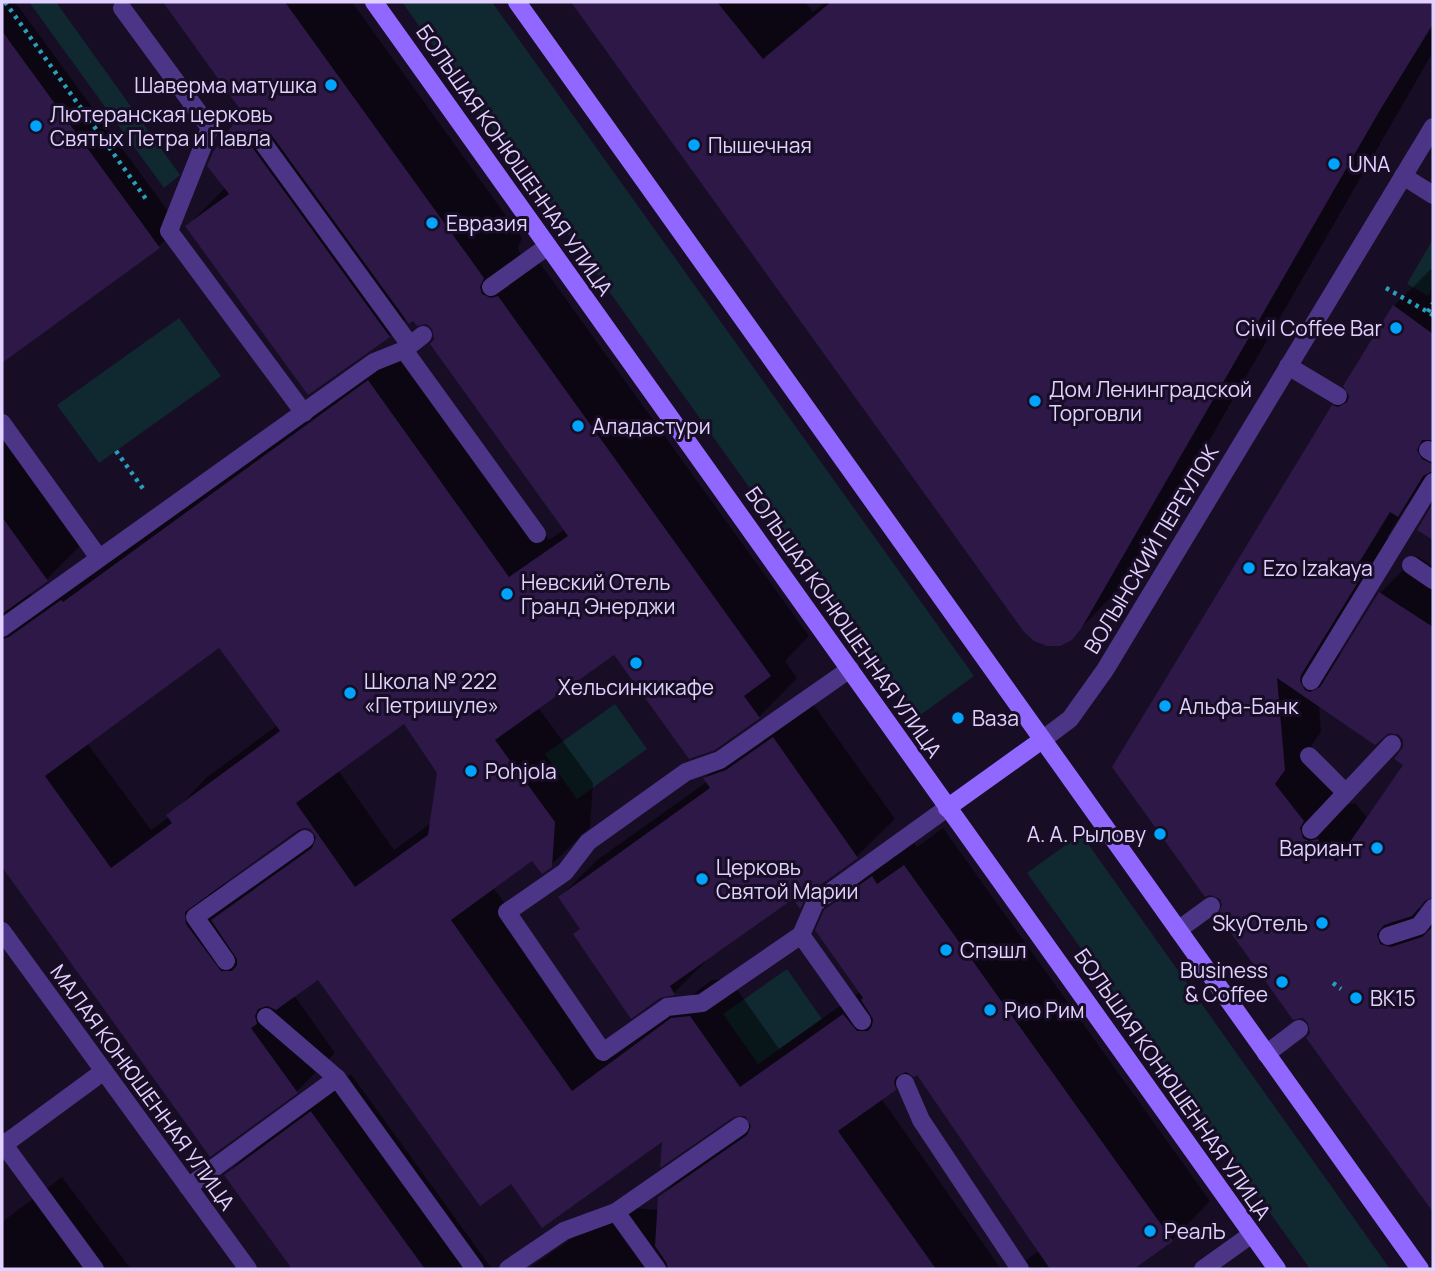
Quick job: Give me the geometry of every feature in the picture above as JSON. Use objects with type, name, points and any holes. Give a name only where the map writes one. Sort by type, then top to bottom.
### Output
[{"type":"main road","name":"БОЛЬШАЯ КОНЮШЕННАЯ УЛИЦА","points":[[374,2],[1276,1269]]},
{"type":"main road","points":[[517,2],[1420,1269]]},
{"type":"main road","name":"ВОЛЫНСКИЙ ПЕРЕУЛОК","points":[[947,808],[1042,740]]},
{"type":"street","points":[[124,4],[209,128],[169,231],[304,413]]},
{"type":"street","name":"ВОЛЫНСКИЙ ПЕРЕУЛОК","points":[[1042,740],[1070,719],[1105,670],[1433,127]]},
{"type":"street","points":[[261,141],[412,343],[537,534]]},
{"type":"street","points":[[1403,176],[1433,195]]},
{"type":"street","points":[[491,287],[548,246]]},
{"type":"street","points":[[2,628],[374,362],[412,343]]},
{"type":"street","points":[[1288,366],[1338,396]]},
{"type":"street","points":[[2,422],[99,558]]},
{"type":"street","points":[[1311,681],[1433,482]]},
{"type":"street","points":[[1411,565],[1433,580]]},
{"type":"street","points":[[850,670],[720,760],[686,772],[588,842],[565,873],[507,912],[603,1052],[667,1007],[702,1003],[801,935],[815,903],[947,808]]},
{"type":"street","points":[[1311,830],[1392,744]]},
{"type":"street","points":[[1309,757],[1346,793]]},
{"type":"street","points":[[226,961],[195,917],[305,839]]},
{"type":"street","points":[[1178,930],[1211,906]]},
{"type":"street","points":[[1388,936],[1419,926],[1433,908]]},
{"type":"street","name":"МАЛАЯ КОНЮШЕННАЯ УЛИЦА","points":[[2,931],[248,1269]]},
{"type":"street","points":[[801,935],[862,1021]]},
{"type":"street","points":[[266,1017],[337,1078],[475,1269]]},
{"type":"street","points":[[1266,1054],[1299,1029]]},
{"type":"street","points":[[95,1269],[3,1144],[104,1072]]},
{"type":"street","points":[[188,1187],[337,1078]]},
{"type":"street","points":[[905,1083],[921,1120],[1020,1269]]},
{"type":"street","points":[[508,1269],[564,1231],[616,1212],[740,1126]]},
{"type":"street","points":[[616,1212],[657,1269]]},
{"type":"street","points":[[1203,1269],[1252,1234]]},
{"type":"path","points":[[5,2],[169,231]]},
{"type":"path","points":[[1386,288],[1431,314],[1433,303]]},
{"type":"path","points":[[116,451],[161,513]]},
{"type":"path","points":[[1333,983],[1341,989]]},
{"type":"shaded area","points":[[29,2],[56,2],[180,175],[164,188]]},
{"type":"shaded area","points":[[402,2],[492,2],[974,676],[915,719]]},
{"type":"shaded area","points":[[1433,239],[1433,287],[1428,296],[1407,284]]},
{"type":"shaded area","points":[[179,318],[221,376],[99,463],[57,405]]},
{"type":"shaded area","points":[[615,704],[647,749],[577,799],[545,754]]},
{"type":"shaded area","points":[[1081,834],[1390,1269],[1310,1269],[1027,873]]},
{"type":"shaded area","points":[[787,969],[822,1019],[758,1064],[723,1014]]},
{"type":"building","points":[[163,2],[285,2],[484,278],[480,287],[482,294],[491,298],[498,296],[771,676],[744,696],[760,718],[715,750],[689,759],[614,655],[495,740],[555,822],[552,867],[542,874],[532,861],[451,920],[572,1091],[671,1018],[690,1016],[740,1087],[843,1014],[857,1031],[868,1031],[873,1019],[861,1000],[863,998],[815,930],[824,910],[872,876],[877,884],[904,865],[1173,1241],[1134,1269],[1050,1269],[917,1075],[914,1077],[906,1072],[896,1077],[896,1090],[838,1131],[936,1269],[668,1269],[655,1246],[658,1197],[747,1135],[751,1126],[745,1116],[734,1117],[660,1168],[662,1142],[542,1228],[511,1184],[480,1206],[318,980],[276,1010],[267,1006],[258,1009],[255,1016],[257,1024],[251,1028],[298,1093],[210,1157],[2,867],[2,639],[9,637],[61,600],[63,602],[368,380],[509,577],[568,536],[430,344],[434,339],[432,329],[427,324],[417,326],[413,321],[409,324],[270,133],[259,129],[250,136],[252,147],[390,337],[308,395],[185,226],[229,194],[207,166],[213,152],[242,112]],"holes":[[[219,648],[280,731],[166,815],[172,823],[111,868],[45,776]],[[404,724],[437,773],[428,835],[355,887],[296,803]],[[310,829],[316,837],[312,848],[211,920],[237,959],[237,965],[232,971],[221,971],[186,924],[185,912],[298,830]]]},
{"type":"building","name":"Дом Ленинградской Торговли","points":[[571,2],[717,2],[763,59],[831,2],[1433,2],[1433,24],[1380,110],[1081,629],[1072,640],[1060,646],[1047,646],[1034,641],[1024,632]]},
{"type":"building","name":"Лютеранская церковь Святых Петра и Павла","points":[[2,31],[160,248],[2,363]]},
{"type":"building","points":[[1393,305],[1433,334],[1433,440],[1422,440],[1417,450],[1422,459],[1433,464],[1433,471],[1423,476],[1398,517],[1390,512],[1352,574],[1360,579],[1301,675],[1300,681],[1305,690],[1310,692],[1320,687],[1379,592],[1433,627],[1433,897],[1425,901],[1412,916],[1384,925],[1377,934],[1380,944],[1391,947],[1422,937],[1433,926],[1433,1212],[1306,1038],[1310,1033],[1308,1023],[1303,1018],[1293,1020],[1218,915],[1222,905],[1220,899],[1210,895],[1205,897],[1112,767],[1332,405],[1338,407],[1347,402],[1349,396],[1343,386]],"holes":[[[1277,678],[1375,745],[1389,733],[1399,735],[1403,740],[1403,747],[1394,759],[1403,765],[1336,862],[1318,839],[1309,841],[1303,838],[1300,828],[1304,821],[1275,784],[1285,770]]]},
{"type":"building","points":[[1433,503],[1433,540],[1417,530]]},
{"type":"building","points":[[2,517],[48,581],[2,614]]},
{"type":"building","name":"Церковь Святой Марии","points":[[773,737],[858,858],[808,894],[800,909],[793,899],[670,986],[675,995],[660,998],[631,1019],[573,934],[580,929],[558,897],[710,788],[703,778],[726,770]]},
{"type":"building","points":[[311,1111],[425,1269],[292,1269],[224,1175]]},
{"type":"place","name":"Шаверма матушка","points":[[331,85]]},
{"type":"place","name":"Лютеранская церковь Святых Петра и Павла","points":[[36,126]]},
{"type":"place","name":"Пышечная","points":[[694,145]]},
{"type":"place","name":"UNA","points":[[1334,164]]},
{"type":"place","name":"Евразия","points":[[432,223]]},
{"type":"place","name":"Civil Coffee Bar","points":[[1396,328]]},
{"type":"place","name":"Дом Ленинградской Торговли","points":[[1035,401]]},
{"type":"place","name":"Аладастури","points":[[578,426]]},
{"type":"place","name":"Ezo Izakaya","points":[[1249,568]]},
{"type":"place","name":"Невский Отель Гранд Энерджи","points":[[507,594]]},
{"type":"place","name":"Хельсинкикафе","points":[[636,663]]},
{"type":"place","name":"Школа № 222 «Петришуле»","points":[[350,693]]},
{"type":"place","name":"Альфа-Банк","points":[[1165,706]]},
{"type":"place","name":"Ваза","points":[[958,718]]},
{"type":"place","name":"Pohjola","points":[[471,771]]},
{"type":"place","name":"А. А. Рылову","points":[[1160,834]]},
{"type":"place","name":"Вариант","points":[[1377,848]]},
{"type":"place","name":"Церковь Святой Марии","points":[[702,879]]},
{"type":"place","name":"SkyОтель","points":[[1322,923]]},
{"type":"place","name":"Спэшл","points":[[946,950]]},
{"type":"place","name":"Business & Coffee","points":[[1282,982]]},
{"type":"place","name":"BK15","points":[[1356,998]]},
{"type":"place","name":"Рио Рим","points":[[990,1010]]},
{"type":"place","name":"РеалЪ","points":[[1150,1231]]}]
